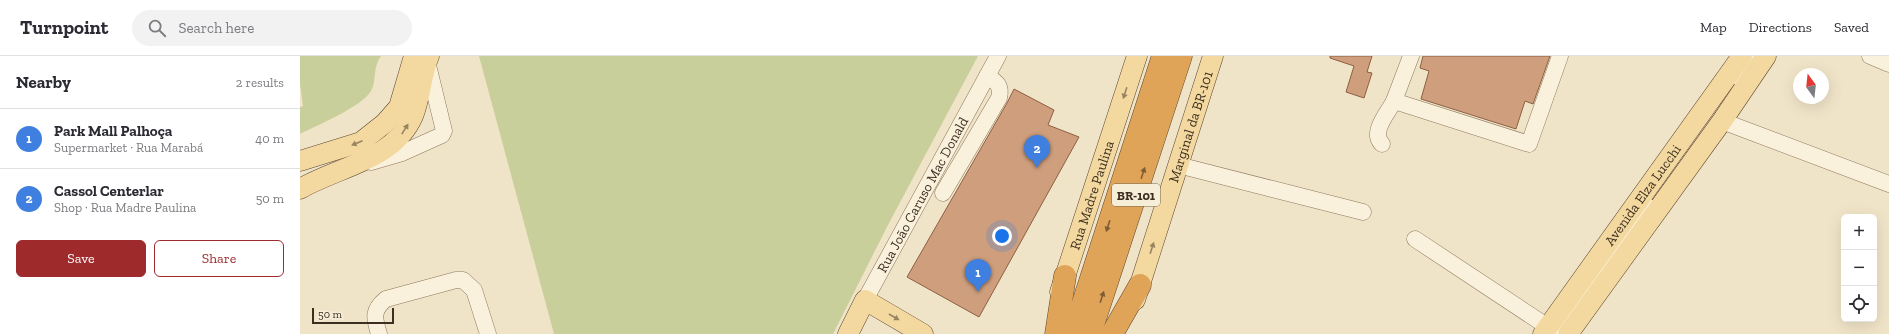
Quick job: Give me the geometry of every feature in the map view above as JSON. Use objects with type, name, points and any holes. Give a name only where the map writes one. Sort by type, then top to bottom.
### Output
[{"type":"highway","name":"BR-101","points":[[1073,334],[1163,56]]},
{"type":"highway","name":"BR-101","points":[[1090,334],[1181,56]]},
{"type":"highway","points":[[1056,334],[1065,276]]},
{"type":"highway","points":[[1112,334],[1140,285]]},
{"type":"main road","name":"Rua Madre Paulina","points":[[1046,334],[1137,56]]},
{"type":"main road","name":"Marginal da BR-101","points":[[1124,334],[1213,56]]},
{"type":"main road","name":"Avenida Elza Lucchi","points":[[1568,334],[1625,237],[1742,56]]},
{"type":"main road","name":"Avenida Elza Lucchi","points":[[1549,332],[1625,237],[1722,121],[1766,56]]},
{"type":"main road","points":[[300,161],[362,142],[385,123],[399,107],[423,58]]},
{"type":"main road","points":[[300,189],[317,179],[348,167],[387,148],[406,131],[418,102],[423,58]]},
{"type":"main road","points":[[865,300],[923,334]]},
{"type":"main road","name":"Rua João Caruso Mac Donald","points":[[848,334],[865,300]]},
{"type":"street","name":"Rua João Caruso Mac Donald","points":[[865,300],[998,56]]},
{"type":"street","points":[[1382,144],[1378,138],[1377,131],[1394,101],[1411,56]]},
{"type":"street","points":[[1394,101],[1529,144],[1560,56]]},
{"type":"street","points":[[1625,237],[1754,56]]},
{"type":"street","points":[[1870,56],[1889,64]]},
{"type":"street","points":[[348,167],[402,153],[442,135],[444,125],[423,58]]},
{"type":"street","points":[[943,193],[999,98],[1001,91],[997,82],[987,76]]},
{"type":"street","points":[[1722,121],[1889,184]]},
{"type":"street","points":[[1178,165],[1364,212]]},
{"type":"street","points":[[1415,240],[1549,332]]},
{"type":"street","points":[[379,334],[375,314],[378,304],[386,299],[456,280],[463,280],[474,290],[488,334]]},
{"type":"green space","points":[[300,56],[381,56],[376,66],[373,87],[366,97],[349,109],[300,134],[300,107],[303,106],[300,84]]},
{"type":"green space","points":[[479,56],[978,56],[888,225],[833,334],[554,334]]},
{"type":"building","points":[[1330,56],[1372,56],[1367,72],[1372,73],[1364,98],[1346,92],[1354,66],[1330,58]]},
{"type":"building","points":[[1423,56],[1550,56],[1533,104],[1525,101],[1516,129],[1421,99],[1429,71],[1420,68]]},
{"type":"building","points":[[1014,89],[1054,110],[1048,125],[1079,137],[979,317],[907,277]]},
{"type":"place","name":"Cassol Centerlar","points":[[1037,168]]},
{"type":"place","name":"Park Mall Palhoça","points":[[978,292]]}]
